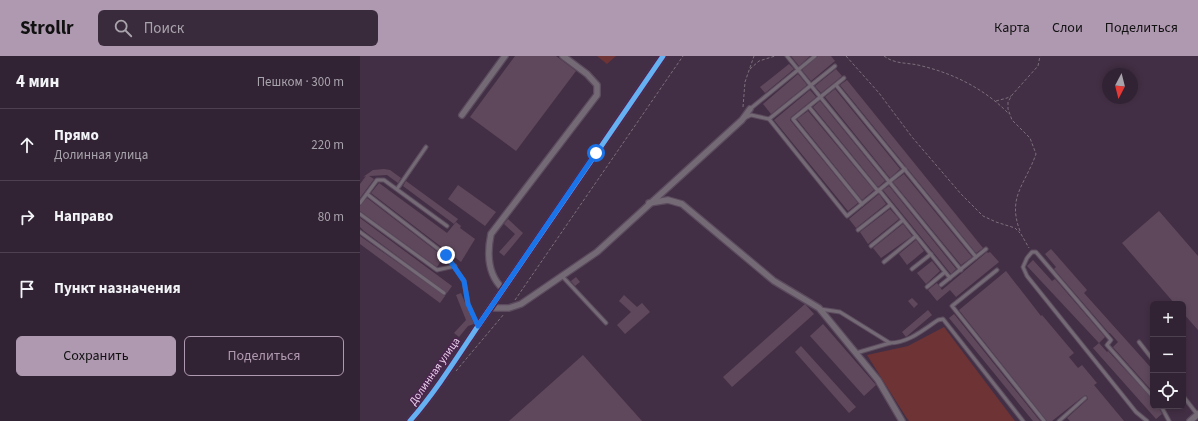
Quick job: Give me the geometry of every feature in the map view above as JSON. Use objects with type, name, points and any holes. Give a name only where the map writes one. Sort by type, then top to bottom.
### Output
[{"type":"street","points":[[462,115],[505,56]]},
{"type":"street","points":[[503,289],[493,275],[489,262],[488,248],[491,234],[597,95],[597,84],[587,74],[563,56]]},
{"type":"street","name":"Долинная улица","points":[[410,421],[437,388],[663,56]]},
{"type":"street","points":[[491,308],[509,308],[520,304],[597,252],[650,202],[742,120],[750,109]]},
{"type":"street","points":[[650,202],[668,200],[682,204],[774,281],[819,308],[878,380],[902,421]]},
{"type":"street","points":[[1190,421],[1198,414]]},
{"type":"lane","points":[[787,56],[961,270]]},
{"type":"lane","points":[[750,109],[815,56]]},
{"type":"lane","points":[[769,120],[835,66]]},
{"type":"lane","points":[[844,78],[793,119],[862,204]]},
{"type":"lane","points":[[836,85],[976,257]]},
{"type":"lane","points":[[809,106],[950,278]]},
{"type":"lane","points":[[742,120],[751,115],[769,120],[847,216],[905,169]]},
{"type":"lane","points":[[396,189],[426,147]]},
{"type":"lane","points":[[360,203],[377,180],[384,180],[447,226]]},
{"type":"lane","points":[[367,194],[446,255],[464,281],[468,304],[478,326]]},
{"type":"lane","points":[[858,230],[890,204]]},
{"type":"lane","points":[[360,214],[437,270],[455,266]]},
{"type":"lane","points":[[871,246],[903,220]]},
{"type":"lane","points":[[360,232],[444,293]]},
{"type":"lane","points":[[884,262],[916,236]]},
{"type":"lane","points":[[941,285],[986,249]]},
{"type":"lane","points":[[1147,421],[1136,412],[1027,276],[1023,267],[1027,258],[1032,252],[1036,252],[1111,340],[1107,345],[1150,394]]},
{"type":"lane","points":[[912,269],[931,254]]},
{"type":"lane","points":[[997,270],[952,306],[1044,421]]},
{"type":"lane","points":[[927,286],[945,272]]},
{"type":"lane","points":[[562,276],[606,323]]},
{"type":"lane","points":[[819,308],[840,312],[890,343]]},
{"type":"lane","points":[[856,353],[890,343],[898,343],[908,340],[938,320],[943,319],[1023,421]]},
{"type":"lane","points":[[1139,342],[1150,356]]},
{"type":"lane","points":[[1059,421],[1085,398]]},
{"type":"lane","points":[[1186,400],[1198,414]]},
{"type":"lane","points":[[1163,409],[1169,421]]},
{"type":"path","points":[[454,373],[509,308],[683,56]]},
{"type":"path","points":[[742,120],[746,78],[754,56]]},
{"type":"path","points":[[746,78],[750,70],[759,61],[775,56]]},
{"type":"path","points":[[846,56],[879,93],[912,137],[961,194],[983,216],[1015,228],[1020,233]]},
{"type":"path","points":[[884,56],[901,64],[922,66],[973,85],[994,100],[1011,116],[1030,138],[1036,154],[1014,204],[1015,219],[1020,233],[1032,252]]},
{"type":"path","points":[[1011,116],[1008,109],[1008,102],[1012,95],[1038,66],[1040,56]]},
{"type":"path","points":[[994,100],[1007,98],[1012,95]]},
{"type":"shaded area","points":[[597,56],[616,56],[607,64]]},
{"type":"shaded area","points":[[944,327],[1015,421],[909,421],[867,355],[908,346]]},
{"type":"building","points":[[515,56],[556,56],[576,71],[516,151],[470,117]]},
{"type":"building","points":[[791,56],[810,56],[799,66]]},
{"type":"building","points":[[818,56],[831,56],[835,61],[811,81],[802,70]]},
{"type":"building","points":[[789,64],[794,69],[765,93],[760,87]]},
{"type":"building","points":[[836,69],[842,76],[821,93],[815,86]]},
{"type":"building","points":[[798,74],[807,85],[771,114],[763,104]]},
{"type":"building","points":[[847,80],[983,248],[976,253],[840,85]]},
{"type":"building","points":[[835,89],[900,169],[890,178],[825,97]]},
{"type":"building","points":[[810,90],[816,97],[791,117],[790,120],[858,203],[848,211],[774,120]]},
{"type":"building","points":[[820,101],[885,181],[878,187],[813,107]]},
{"type":"building","points":[[808,111],[874,190],[862,200],[797,119]]},
{"type":"building","points":[[373,170],[390,170],[401,178],[398,183],[387,175],[369,176],[374,179],[360,198],[360,184],[366,176],[363,177]]},
{"type":"building","points":[[904,174],[972,257],[961,265],[893,182]]},
{"type":"building","points":[[406,181],[458,219],[454,224],[403,186]]},
{"type":"building","points":[[379,183],[447,233],[456,222],[461,226],[460,228],[475,239],[461,262],[371,193]]},
{"type":"building","points":[[458,185],[496,212],[485,226],[448,199]]},
{"type":"building","points":[[889,186],[956,269],[951,274],[883,190]]},
{"type":"building","points":[[879,194],[886,204],[856,228],[849,219]]},
{"type":"building","points":[[367,198],[444,257],[437,267],[360,211],[360,206]]},
{"type":"building","points":[[890,209],[899,219],[868,244],[860,232]]},
{"type":"building","points":[[1159,211],[1198,256],[1198,330],[1186,316],[1186,301],[1172,301],[1122,243]]},
{"type":"building","points":[[360,218],[452,286],[447,293],[364,231],[360,227]]},
{"type":"building","points":[[508,219],[523,233],[504,256],[499,252],[515,234],[504,224]]},
{"type":"building","points":[[903,224],[912,236],[881,258],[873,248]]},
{"type":"building","points":[[360,236],[445,296],[440,303],[360,244]]},
{"type":"building","points":[[916,240],[924,251],[907,265],[899,254]]},
{"type":"building","points":[[1051,249],[1087,290],[1084,293],[1150,367],[1150,389],[1113,347],[1118,342],[1054,269],[1056,267],[1045,254]]},
{"type":"building","points":[[987,252],[990,252],[999,262],[956,297],[950,290],[937,301],[928,290],[937,283],[942,290]]},
{"type":"building","points":[[1033,260],[1052,281],[1055,279],[1105,337],[1099,343],[1027,266]]},
{"type":"building","points":[[932,261],[940,271],[926,284],[917,273]]},
{"type":"building","points":[[1006,271],[1041,316],[1042,315],[1074,353],[1069,357],[1078,368],[1082,365],[1097,383],[1094,385],[1124,421],[1070,421],[1067,418],[1088,399],[1085,395],[1052,421],[1047,421],[959,310]]},
{"type":"building","points":[[576,277],[580,282],[575,286],[571,281]]},
{"type":"building","points":[[461,293],[474,324],[468,326],[459,337],[454,333],[466,320],[456,295]]},
{"type":"building","points":[[624,295],[637,307],[642,303],[650,312],[625,334],[617,325],[631,312],[619,301]]},
{"type":"building","points":[[912,298],[918,304],[914,308],[908,301]]},
{"type":"building","points":[[805,304],[814,314],[732,387],[723,377]]},
{"type":"building","points":[[928,310],[932,315],[906,337],[902,332]]},
{"type":"building","points":[[954,314],[1040,421],[1033,421],[949,318]]},
{"type":"building","points":[[823,324],[876,385],[864,396],[810,336]]},
{"type":"building","points":[[1099,343],[1107,352],[1108,351],[1150,397],[1150,409],[1160,409],[1162,414],[1156,419],[1093,348]]},
{"type":"building","points":[[801,346],[856,407],[849,413],[795,352]]},
{"type":"building","points":[[583,355],[642,421],[509,421]]},
{"type":"transit line","points":[[410,421],[446,375],[663,56]]},
{"type":"route","points":[[446,255],[464,281],[468,304],[478,326],[596,153]]}]
